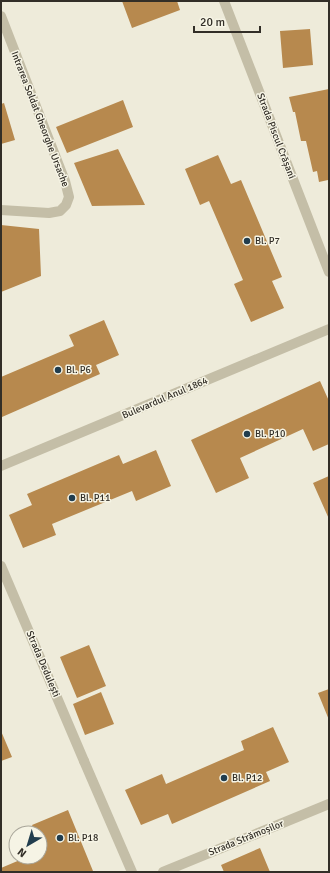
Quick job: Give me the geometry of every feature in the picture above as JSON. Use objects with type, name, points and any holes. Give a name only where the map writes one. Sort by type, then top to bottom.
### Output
[{"type":"street","name":"Strada Piscul Crășani","points":[[224,1],[329,272]]},
{"type":"street","name":"Intrarea Soldat Gheorghe Ursache","points":[[1,16],[65,181],[69,197],[66,205],[60,211],[49,213],[1,210]]},
{"type":"street","name":"Bulevardul Anul 1864","points":[[1,466],[329,329]]},
{"type":"street","name":"Strada Dedulești","points":[[1,566],[132,872]]},
{"type":"street","name":"Strada Strămoșilor","points":[[163,872],[329,804]]},
{"type":"building","points":[[122,1],[177,1],[180,10],[132,28]]},
{"type":"building","points":[[310,29],[313,65],[283,68],[280,31]]},
{"type":"building","points":[[329,89],[328,183],[328,180],[319,182],[317,171],[313,172],[306,141],[301,141],[295,112],[293,112],[289,97]]},
{"type":"building","points":[[123,100],[133,127],[67,153],[56,127]]},
{"type":"building","points":[[4,103],[15,140],[1,144],[1,104]]},
{"type":"building","points":[[118,149],[145,205],[92,206],[74,163]]},
{"type":"building","name":"Bl. P7","points":[[218,155],[231,184],[241,180],[282,277],[272,281],[284,308],[251,322],[234,284],[243,280],[209,201],[200,205],[185,169]]},
{"type":"building","points":[[1,225],[39,229],[41,276],[1,292]]},
{"type":"building","name":"Bl. P6","points":[[104,320],[119,355],[96,365],[100,374],[2,417],[1,377],[74,346],[69,335]]},
{"type":"building","name":"Bl. P10","points":[[320,381],[329,401],[329,444],[313,451],[303,429],[240,458],[249,478],[216,493],[191,440]]},
{"type":"building","name":"Bl. P11","points":[[156,450],[171,486],[136,501],[132,491],[52,524],[56,535],[23,548],[9,515],[32,505],[27,494],[119,455],[123,464]]},
{"type":"building","points":[[329,476],[329,519],[313,483]]},
{"type":"building","points":[[89,645],[106,686],[77,698],[60,657]]},
{"type":"building","points":[[329,689],[329,720],[318,693]]},
{"type":"building","points":[[101,692],[114,724],[85,735],[73,704]]},
{"type":"building","name":"Bl. P12","points":[[273,727],[289,762],[266,772],[270,781],[172,824],[168,814],[141,825],[125,790],[162,774],[166,784],[244,750],[241,741]]},
{"type":"building","points":[[1,731],[12,757],[1,761]]},
{"type":"building","name":"Bl. P18","points":[[68,810],[93,871],[1,872],[1,868],[8,865],[48,865],[48,825],[32,825]]},
{"type":"building","points":[[260,848],[270,872],[224,872],[221,865]]},
{"type":"place","name":"Bl. P7","points":[[247,241]]},
{"type":"place","name":"Bl. P6","points":[[58,370]]},
{"type":"place","name":"Bl. P10","points":[[247,434]]},
{"type":"place","name":"Bl. P11","points":[[72,498]]},
{"type":"place","name":"Bl. P12","points":[[224,778]]},
{"type":"place","name":"Bl. P18","points":[[60,838]]}]
